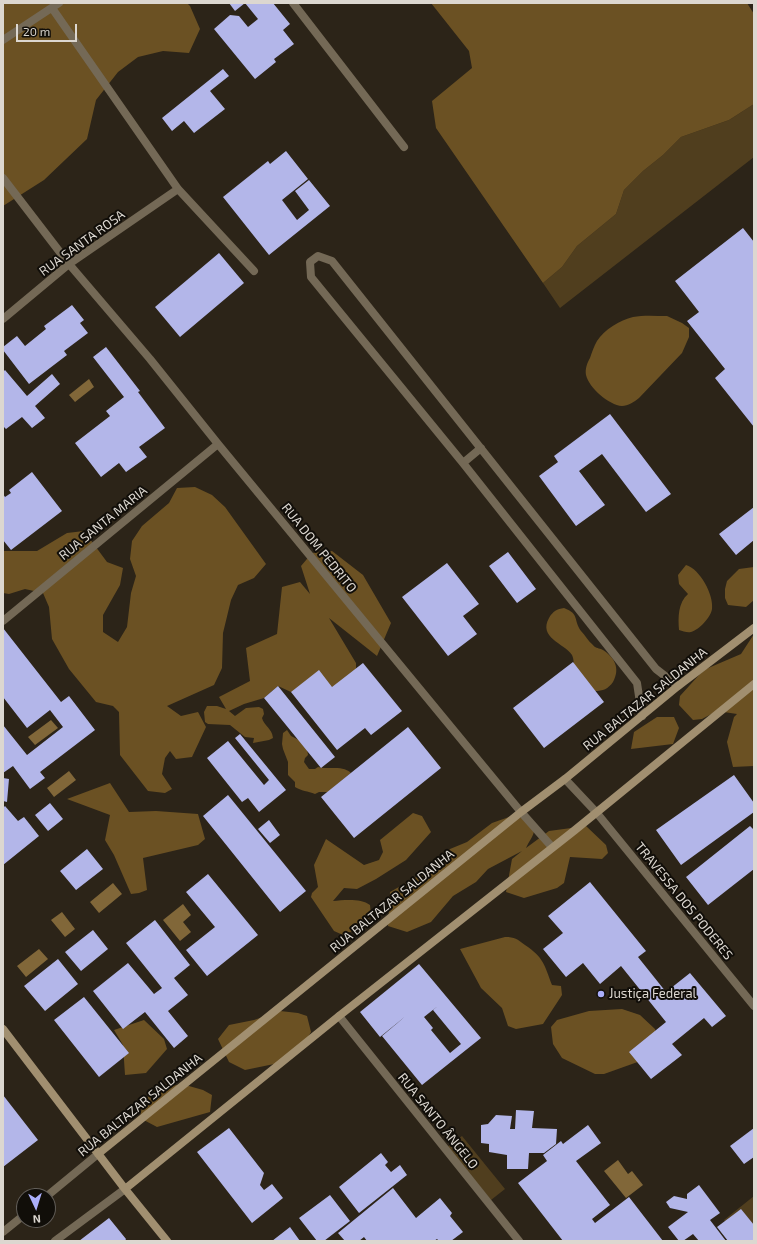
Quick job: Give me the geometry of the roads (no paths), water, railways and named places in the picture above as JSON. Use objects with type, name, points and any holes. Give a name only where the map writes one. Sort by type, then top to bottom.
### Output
[{"type":"main road","name":"RUA BALTAZAR SALDANHA","points":[[98,1154],[521,812],[565,779],[678,686],[754,628]]},
{"type":"main road","points":[[124,1189],[339,1016],[552,848],[754,684]]},
{"type":"main road","points":[[3,1029],[124,1189],[167,1241]]},
{"type":"street","points":[[293,3],[404,147]]},
{"type":"street","points":[[3,40],[56,6],[178,189],[254,271]]},
{"type":"street","name":"RUA DOM PEDRITO","points":[[3,178],[69,264],[150,359],[218,444],[552,848]]},
{"type":"street","name":"RUA SANTA ROSA","points":[[3,319],[69,264],[178,189]]},
{"type":"street","points":[[642,716],[637,684],[463,463],[311,277],[310,262],[318,256],[332,261],[656,669],[678,686]]},
{"type":"street","name":"RUA SANTA MARIA","points":[[3,621],[218,444]]},
{"type":"street","points":[[463,463],[481,448]]},
{"type":"street","name":"TRAVESSA DOS PODERES","points":[[565,779],[596,812],[754,1006]]},
{"type":"street","name":"RUA SANTO ÂNGELO","points":[[339,1016],[519,1241]]},
{"type":"street","name":"RUA BALTAZAR SALDANHA","points":[[56,1189],[98,1154]]},
{"type":"street","points":[[56,1241],[124,1189]]},
{"type":"street","points":[[3,1232],[16,1221]]},
{"type":"place","name":"Justiça Federal","points":[[601,994]]}]
